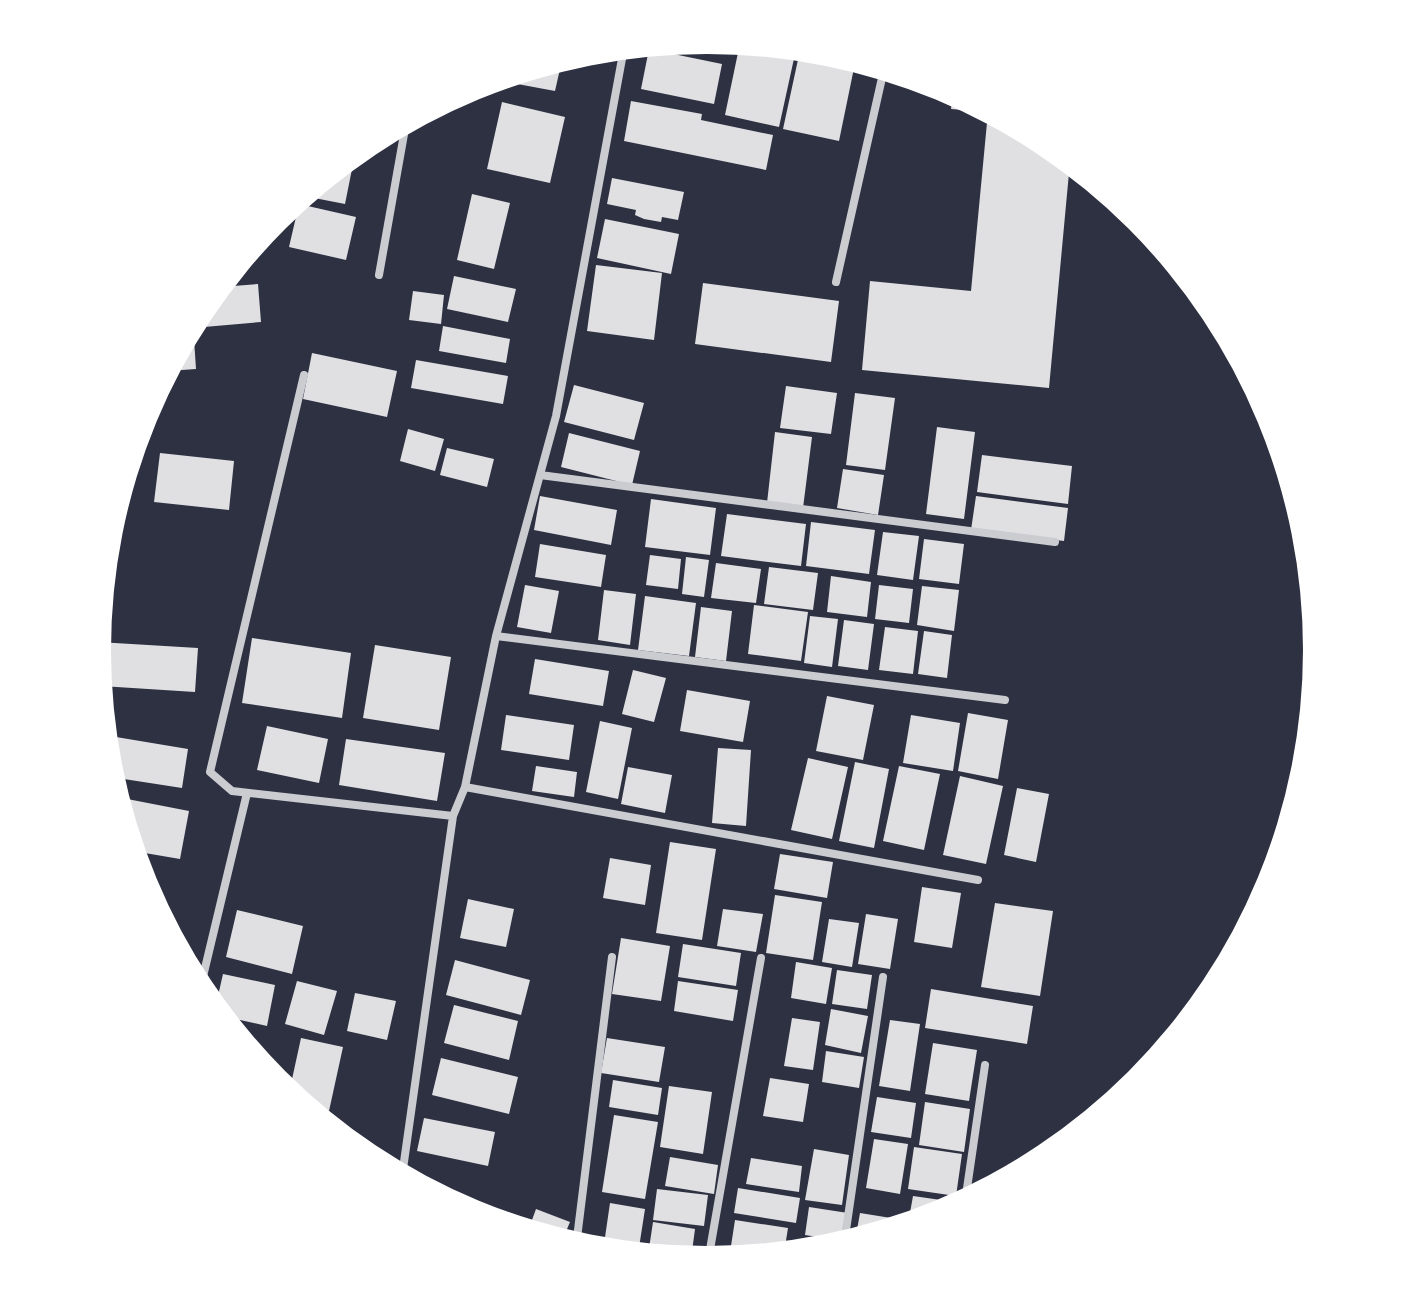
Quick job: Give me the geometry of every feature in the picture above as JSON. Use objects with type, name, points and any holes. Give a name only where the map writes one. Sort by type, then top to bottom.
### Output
[{"type":"street","points":[[404,1164],[453,816],[465,787],[496,636],[556,416],[622,60]]},
{"type":"street","points":[[836,282],[881,80]]},
{"type":"street","points":[[379,275],[403,138]]},
{"type":"street","points":[[304,375],[210,772],[232,791],[453,816]]},
{"type":"street","points":[[540,475],[1055,542]]},
{"type":"street","points":[[496,636],[1005,700]]},
{"type":"street","points":[[465,787],[978,880]]},
{"type":"street","points":[[205,970],[247,793]]},
{"type":"street","points":[[578,1233],[612,957]]},
{"type":"street","points":[[710,1247],[761,958]]},
{"type":"street","points":[[846,1231],[883,977]]},
{"type":"street","points":[[967,1187],[985,1065]]},
{"type":"building","points":[[677,55],[722,64],[714,104],[641,89],[647,57]]},
{"type":"building","points":[[738,55],[794,60],[779,127],[725,115]]},
{"type":"building","points":[[798,61],[853,72],[839,141],[783,129]]},
{"type":"building","points":[[559,73],[555,91],[521,85]]},
{"type":"building","points":[[631,101],[702,114],[701,120],[773,135],[766,170],[624,141]]},
{"type":"building","points":[[502,102],[565,117],[550,183],[487,169]]},
{"type":"building","points":[[987,124],[1069,175],[1049,388],[862,370],[870,281],[971,291]]},
{"type":"building","points":[[351,172],[345,204],[318,199]]},
{"type":"building","points":[[612,178],[684,192],[678,220],[662,217],[661,222],[644,219],[635,215],[636,210],[607,204]]},
{"type":"building","points":[[472,194],[510,203],[494,269],[457,260]]},
{"type":"building","points":[[309,206],[356,217],[346,260],[289,247],[295,220]]},
{"type":"building","points":[[605,219],[679,234],[671,274],[597,258]]},
{"type":"building","points":[[596,265],[662,273],[654,340],[587,331]]},
{"type":"building","points":[[454,276],[516,289],[508,322],[447,309]]},
{"type":"building","points":[[703,283],[839,301],[831,362],[695,344]]},
{"type":"building","points":[[258,284],[261,322],[207,327],[212,319],[235,286]]},
{"type":"building","points":[[413,291],[444,295],[441,324],[409,320]]},
{"type":"building","points":[[443,326],[510,339],[506,363],[439,351]]},
{"type":"building","points":[[194,346],[196,369],[182,370]]},
{"type":"building","points":[[312,353],[397,371],[387,417],[303,399]]},
{"type":"building","points":[[416,360],[508,376],[503,404],[411,388]]},
{"type":"building","points":[[574,385],[644,403],[634,440],[564,422]]},
{"type":"building","points":[[786,386],[837,393],[831,434],[780,428]]},
{"type":"building","points":[[855,393],[895,398],[885,470],[846,465]]},
{"type":"building","points":[[937,427],[975,432],[964,519],[926,514]]},
{"type":"building","points":[[408,429],[444,439],[435,471],[400,461]]},
{"type":"building","points":[[775,432],[812,437],[803,508],[767,503]]},
{"type":"building","points":[[569,433],[640,451],[632,485],[561,467]]},
{"type":"building","points":[[447,448],[494,459],[487,487],[440,475]]},
{"type":"building","points":[[160,453],[234,461],[229,510],[154,502]]},
{"type":"building","points":[[982,455],[1072,466],[1068,504],[977,492]]},
{"type":"building","points":[[843,469],[884,475],[878,515],[837,508]]},
{"type":"building","points":[[540,496],[617,510],[611,545],[534,530]]},
{"type":"building","points":[[976,496],[1068,508],[1064,541],[971,530]]},
{"type":"building","points":[[651,499],[716,508],[710,555],[645,547]]},
{"type":"building","points":[[727,514],[806,524],[801,566],[721,556]]},
{"type":"building","points":[[811,522],[875,530],[869,574],[806,566]]},
{"type":"building","points":[[883,532],[919,536],[913,580],[877,575]]},
{"type":"building","points":[[924,539],[964,544],[959,584],[919,579]]},
{"type":"building","points":[[540,544],[606,555],[601,587],[535,577]]},
{"type":"building","points":[[650,555],[681,559],[678,589],[646,585]]},
{"type":"building","points":[[686,557],[709,560],[704,597],[682,594]]},
{"type":"building","points":[[716,563],[761,569],[756,603],[711,598]]},
{"type":"building","points":[[769,567],[818,573],[813,610],[764,604]]},
{"type":"building","points":[[831,576],[871,582],[867,617],[827,612]]},
{"type":"building","points":[[525,585],[559,591],[551,633],[517,627]]},
{"type":"building","points":[[879,585],[913,589],[909,623],[875,619]]},
{"type":"building","points":[[922,586],[959,590],[954,631],[917,625]]},
{"type":"building","points":[[604,590],[636,594],[630,645],[598,640]]},
{"type":"building","points":[[645,596],[696,603],[689,656],[638,650]]},
{"type":"building","points":[[754,605],[808,612],[801,661],[748,654]]},
{"type":"building","points":[[701,607],[732,611],[726,661],[695,657]]},
{"type":"building","points":[[810,616],[838,619],[832,667],[804,663]]},
{"type":"building","points":[[844,620],[874,624],[868,670],[838,666]]},
{"type":"building","points":[[885,627],[918,631],[913,674],[879,670]]},
{"type":"building","points":[[924,631],[952,635],[947,678],[918,674]]},
{"type":"building","points":[[252,638],[351,653],[342,718],[242,703]]},
{"type":"building","points":[[111,643],[198,648],[195,692],[112,687]]},
{"type":"building","points":[[375,645],[451,657],[439,730],[363,718]]},
{"type":"building","points":[[535,659],[609,671],[603,706],[529,694]]},
{"type":"building","points":[[633,670],[666,678],[654,722],[622,714]]},
{"type":"building","points":[[687,690],[750,701],[743,742],[680,731]]},
{"type":"building","points":[[827,696],[874,705],[863,760],[816,751]]},
{"type":"building","points":[[968,713],[1008,720],[998,779],[958,771]]},
{"type":"building","points":[[506,715],[574,725],[569,760],[501,750]]},
{"type":"building","points":[[911,715],[960,723],[953,771],[903,763]]},
{"type":"building","points":[[600,721],[632,728],[618,799],[586,792]]},
{"type":"building","points":[[267,726],[328,739],[319,783],[257,770]]},
{"type":"building","points":[[117,737],[188,749],[182,788],[125,779]]},
{"type":"building","points":[[346,739],[445,753],[437,801],[339,785]]},
{"type":"building","points":[[718,748],[751,750],[746,826],[712,823]]},
{"type":"building","points":[[808,758],[848,767],[832,839],[791,830]]},
{"type":"building","points":[[855,762],[889,769],[874,848],[839,841]]},
{"type":"building","points":[[536,766],[577,772],[574,797],[532,791]]},
{"type":"building","points":[[899,766],[940,774],[924,850],[883,841]]},
{"type":"building","points":[[628,767],[672,775],[665,813],[621,804]]},
{"type":"building","points":[[960,776],[1003,786],[986,864],[943,855]]},
{"type":"building","points":[[1017,788],[1049,794],[1036,862],[1004,855]]},
{"type":"building","points":[[130,799],[189,811],[180,859],[147,853]]},
{"type":"building","points":[[670,842],[716,849],[702,940],[656,933]]},
{"type":"building","points":[[780,854],[833,862],[827,898],[774,889]]},
{"type":"building","points":[[610,858],[651,865],[645,905],[603,898]]},
{"type":"building","points":[[922,887],[961,893],[952,948],[914,942]]},
{"type":"building","points":[[775,895],[822,902],[813,960],[766,953]]},
{"type":"building","points":[[468,899],[514,909],[506,947],[460,938]]},
{"type":"building","points":[[995,903],[1053,911],[1040,996],[981,987]]},
{"type":"building","points":[[723,909],[763,914],[756,952],[717,946]]},
{"type":"building","points":[[237,910],[303,926],[292,974],[226,957]]},
{"type":"building","points":[[866,914],[898,919],[890,969],[858,964]]},
{"type":"building","points":[[829,919],[859,923],[852,967],[822,962]]},
{"type":"building","points":[[621,938],[670,946],[661,1001],[612,994]]},
{"type":"building","points":[[683,944],[741,953],[736,986],[678,977]]},
{"type":"building","points":[[455,960],[530,980],[521,1015],[446,995]]},
{"type":"building","points":[[796,962],[832,968],[826,1004],[791,998]]},
{"type":"building","points":[[837,970],[872,975],[867,1009],[832,1004]]},
{"type":"building","points":[[223,974],[275,985],[267,1026],[239,1020],[219,992]]},
{"type":"building","points":[[297,981],[337,991],[324,1035],[285,1024]]},
{"type":"building","points":[[678,981],[738,990],[733,1021],[674,1011]]},
{"type":"building","points":[[931,989],[1033,1006],[1027,1044],[925,1028]]},
{"type":"building","points":[[355,993],[396,1001],[387,1040],[347,1031]]},
{"type":"building","points":[[454,1005],[518,1021],[509,1060],[444,1043]]},
{"type":"building","points":[[831,1009],[868,1016],[861,1053],[825,1045]]},
{"type":"building","points":[[792,1018],[820,1022],[813,1070],[784,1066]]},
{"type":"building","points":[[890,1020],[920,1024],[910,1091],[879,1086]]},
{"type":"building","points":[[301,1038],[343,1047],[329,1111],[292,1078]]},
{"type":"building","points":[[607,1038],[665,1047],[659,1082],[601,1073]]},
{"type":"building","points":[[933,1043],[977,1050],[969,1101],[925,1094]]},
{"type":"building","points":[[826,1051],[864,1057],[859,1088],[822,1082]]},
{"type":"building","points":[[441,1058],[518,1077],[509,1114],[432,1095]]},
{"type":"building","points":[[770,1078],[809,1084],[803,1122],[763,1116]]},
{"type":"building","points":[[613,1080],[662,1088],[658,1115],[609,1107]]},
{"type":"building","points":[[669,1086],[712,1092],[703,1154],[660,1147]]},
{"type":"building","points":[[877,1097],[916,1103],[911,1138],[871,1132]]},
{"type":"building","points":[[925,1102],[970,1109],[964,1152],[919,1145]]},
{"type":"building","points":[[614,1115],[658,1122],[645,1199],[602,1192]]},
{"type":"building","points":[[424,1118],[495,1132],[488,1166],[417,1151]]},
{"type":"building","points":[[874,1139],[908,1144],[900,1194],[866,1188]]},
{"type":"building","points":[[914,1147],[962,1154],[957,1192],[950,1195],[908,1189]]},
{"type":"building","points":[[814,1149],[849,1155],[842,1205],[805,1200]]},
{"type":"building","points":[[670,1157],[718,1165],[714,1194],[665,1186]]},
{"type":"building","points":[[751,1158],[802,1166],[799,1192],[746,1184]]},
{"type":"building","points":[[738,1188],[800,1198],[796,1223],[734,1213]]},
{"type":"building","points":[[657,1189],[708,1195],[704,1226],[653,1220]]},
{"type":"building","points":[[913,1196],[940,1200],[936,1202],[910,1211]]},
{"type":"building","points":[[610,1203],[645,1209],[640,1243],[605,1238]]},
{"type":"building","points":[[809,1207],[848,1213],[845,1231],[818,1237],[805,1235]]},
{"type":"building","points":[[536,1209],[570,1222],[567,1230],[532,1220]]},
{"type":"building","points":[[860,1213],[890,1218],[862,1227],[857,1228]]},
{"type":"building","points":[[735,1220],[788,1228],[786,1242],[731,1246]]},
{"type":"building","points":[[653,1222],[695,1229],[693,1247],[650,1244]]}]
